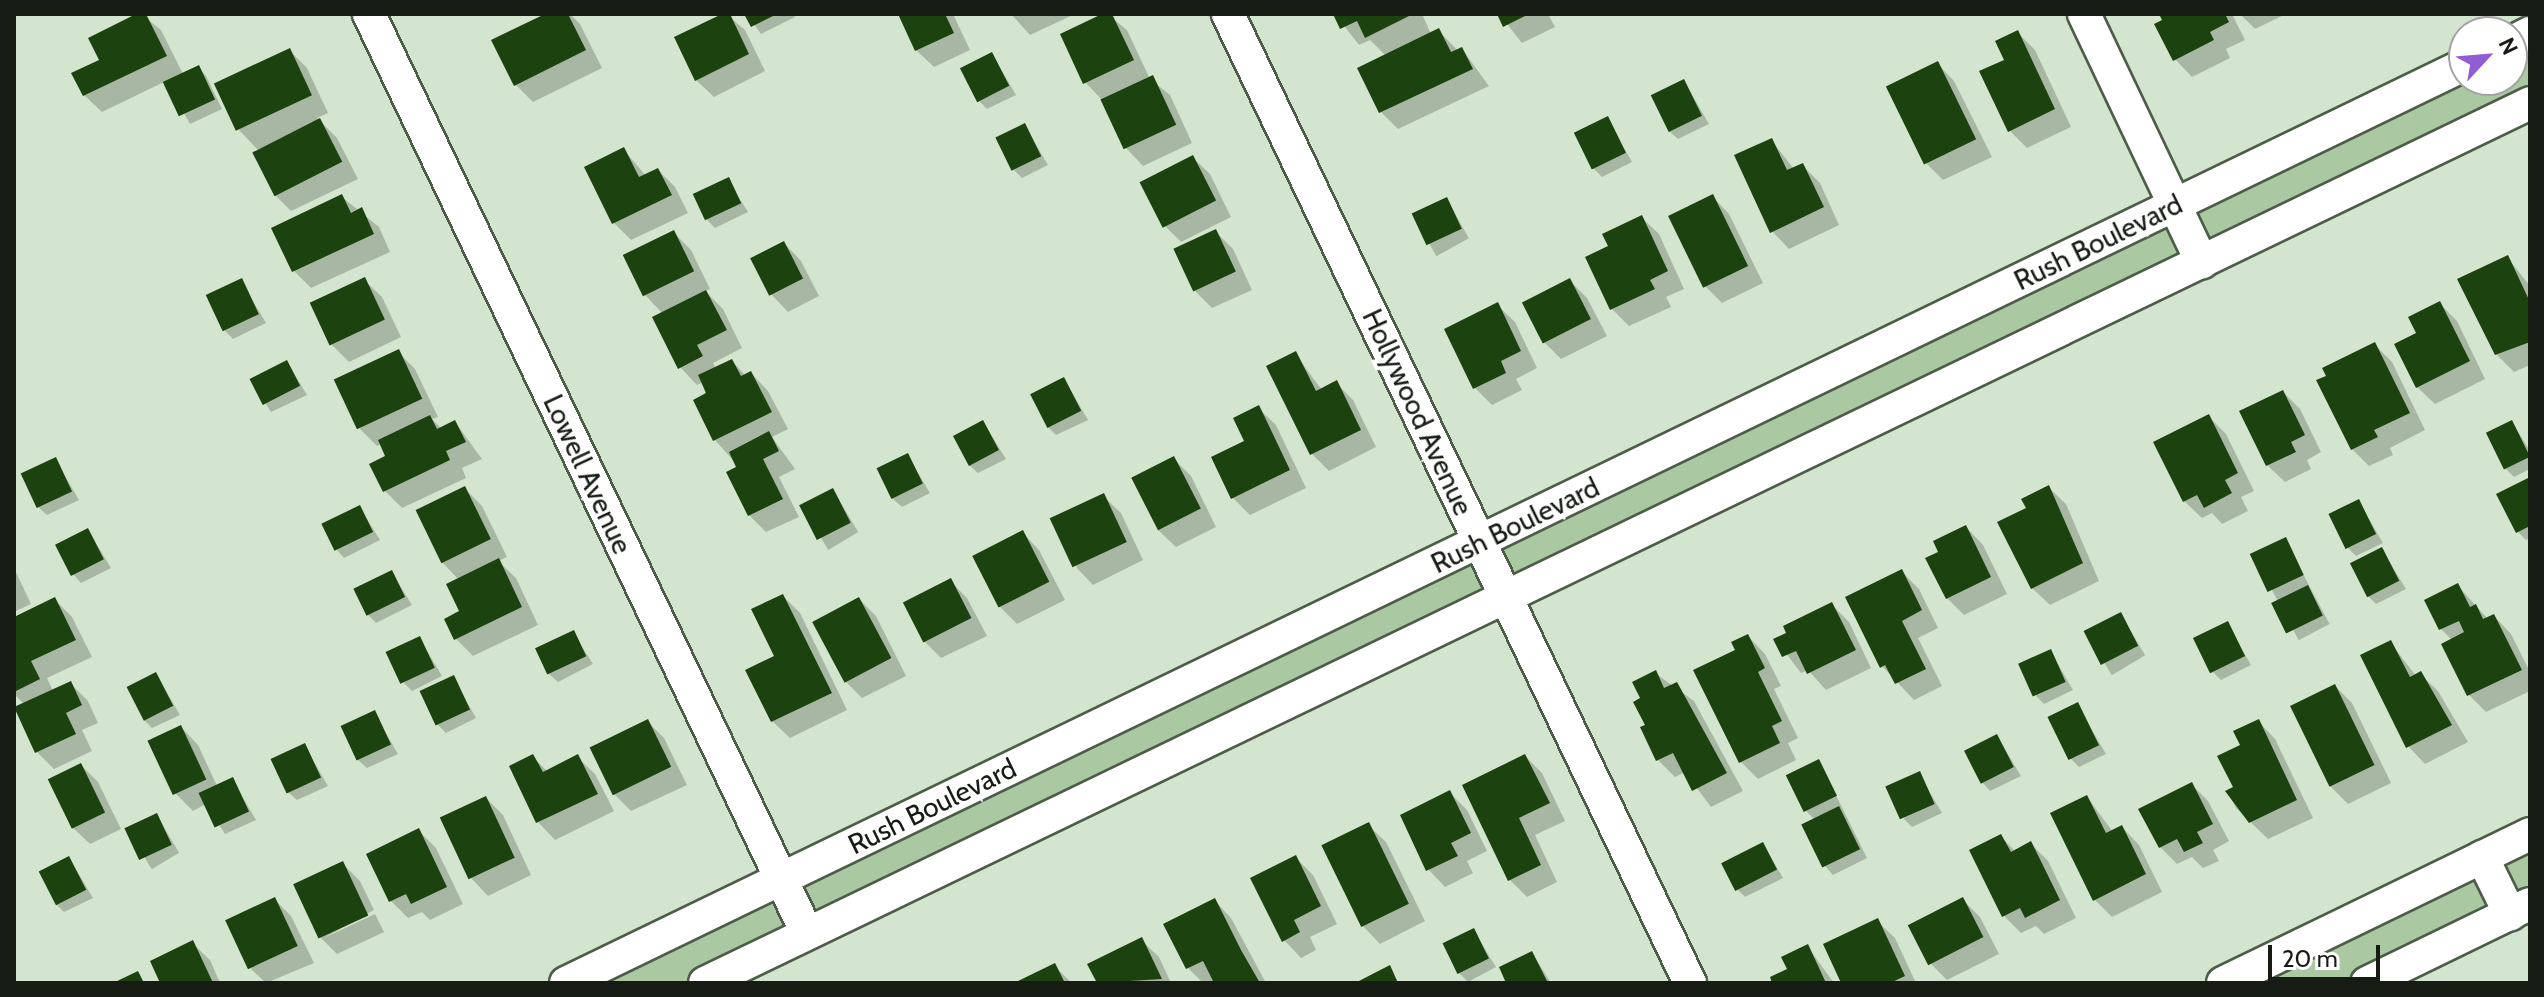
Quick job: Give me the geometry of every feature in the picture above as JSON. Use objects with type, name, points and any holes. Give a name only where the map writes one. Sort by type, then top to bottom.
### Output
[{"type":"street","name":"Lowell Avenue","points":[[369,14],[807,933]]},
{"type":"street","name":"Hollywood Avenue","points":[[1228,14],[1690,983]]},
{"type":"street","points":[[2084,14],[2202,262]]},
{"type":"street","name":"Rush Boulevard","points":[[566,983],[2448,73]]},
{"type":"street","points":[[705,983],[2530,103]]},
{"type":"street","points":[[2223,983],[2530,834]]},
{"type":"street","points":[[2367,983],[2520,909],[2482,857]]},
{"type":"green space","points":[[2528,34],[2530,103],[705,983],[566,983],[2448,88],[2448,96],[2528,96]]},
{"type":"green space","points":[[2530,834],[2530,904],[2367,983],[2223,983]]},
{"type":"building","points":[[136,14],[146,14],[167,56],[83,96],[71,73],[99,60],[88,38]]},
{"type":"building","points":[[545,14],[568,14],[586,50],[514,86],[491,40]]},
{"type":"building","points":[[722,14],[730,14],[749,54],[695,81],[674,37]]},
{"type":"building","points":[[744,14],[777,14],[751,27]]},
{"type":"building","points":[[898,14],[945,14],[954,33],[915,51]]},
{"type":"building","points":[[1102,14],[1112,14],[1134,60],[1083,84],[1060,34]]},
{"type":"building","points":[[1333,14],[1413,14],[1365,38],[1357,21],[1340,29]]},
{"type":"building","points":[[1497,14],[1529,14],[1503,27]]},
{"type":"building","points":[[2159,14],[2225,14],[2229,22],[2210,32],[2214,40],[2173,61],[2154,24],[2162,20]]},
{"type":"building","points":[[1439,28],[1451,52],[1462,47],[1473,69],[1379,113],[1357,68]]},
{"type":"building","points":[[2018,30],[2055,109],[2008,132],[1979,71],[2004,60],[1995,41]]},
{"type":"building","points":[[290,48],[312,95],[236,131],[214,83]]},
{"type":"building","points":[[992,52],[1009,86],[977,102],[960,68]]},
{"type":"building","points":[[1938,61],[1976,139],[1924,165],[1886,86]]},
{"type":"building","points":[[199,65],[215,99],[179,116],[163,82]]},
{"type":"building","points":[[1153,75],[1176,125],[1124,149],[1100,100]]},
{"type":"building","points":[[1684,79],[1702,116],[1669,132],[1651,95]]},
{"type":"building","points":[[1608,116],[1626,153],[1592,170],[1574,133]]},
{"type":"building","points":[[320,118],[342,162],[275,196],[252,153]]},
{"type":"building","points":[[1025,123],[1041,156],[1012,171],[995,137]]},
{"type":"building","points":[[1772,138],[1787,170],[1803,163],[1824,207],[1770,233],[1734,155]]},
{"type":"building","points":[[624,147],[639,177],[658,168],[672,195],[612,224],[584,167]]},
{"type":"building","points":[[1193,155],[1216,200],[1163,228],[1140,182]]},
{"type":"building","points":[[729,177],[741,203],[705,220],[693,194]]},
{"type":"building","points":[[342,194],[351,213],[362,207],[374,234],[292,272],[271,228]]},
{"type":"building","points":[[1713,194],[1748,266],[1703,288],[1668,216]]},
{"type":"building","points":[[1447,197],[1462,229],[1426,245],[1412,213]]},
{"type":"building","points":[[1642,215],[1668,271],[1650,280],[1655,289],[1610,310],[1585,257],[1608,246],[1602,234]]},
{"type":"building","points":[[1216,229],[1236,272],[1193,291],[1173,249]]},
{"type":"building","points":[[674,230],[694,271],[643,296],[623,255]]},
{"type":"building","points":[[784,241],[803,278],[769,296],[750,258]]},
{"type":"building","points":[[2508,255],[2530,302],[2530,342],[2495,355],[2457,279]]},
{"type":"building","points":[[365,277],[385,320],[330,345],[310,303]]},
{"type":"building","points":[[242,278],[259,314],[223,331],[206,295]]},
{"type":"building","points":[[1570,278],[1591,319],[1543,344],[1522,303]]},
{"type":"building","points":[[706,290],[727,330],[697,345],[703,356],[678,369],[652,317]]},
{"type":"building","points":[[2440,301],[2470,361],[2416,388],[2394,344],[2416,333],[2408,317]]},
{"type":"building","points":[[1498,302],[1521,351],[1501,361],[1506,373],[1473,389],[1444,329]]},
{"type":"building","points":[[2375,342],[2410,413],[2374,430],[2378,437],[2351,450],[2316,380],[2326,376],[2322,368]]},
{"type":"building","points":[[399,349],[422,399],[357,429],[334,379]]},
{"type":"building","points":[[1296,351],[1316,391],[1337,380],[1361,430],[1310,455],[1266,366]]},
{"type":"building","points":[[732,359],[741,376],[751,371],[772,412],[713,441],[693,400],[706,393],[698,375]]},
{"type":"building","points":[[287,360],[300,386],[263,405],[250,379]]},
{"type":"building","points":[[1064,377],[1081,411],[1047,428],[1030,394]]},
{"type":"building","points":[[2283,390],[2305,435],[2291,442],[2296,452],[2266,466],[2239,411]]},
{"type":"building","points":[[1259,405],[1290,470],[1231,499],[1211,457],[1244,441],[1233,418]]},
{"type":"building","points":[[2209,414],[2238,473],[2225,480],[2232,493],[2204,508],[2197,495],[2183,502],[2153,442]]},
{"type":"building","points":[[430,415],[437,429],[455,420],[466,442],[446,451],[450,460],[383,492],[369,464],[385,456],[378,440]]},
{"type":"building","points":[[983,420],[999,450],[969,466],[953,436]]},
{"type":"building","points":[[2512,420],[2530,457],[2504,470],[2486,433]]},
{"type":"building","points":[[769,431],[779,451],[763,459],[783,499],[748,516],[726,472],[736,467],[729,452]]},
{"type":"building","points":[[908,453],[923,484],[891,499],[877,468]]},
{"type":"building","points":[[1174,456],[1201,509],[1158,530],[1131,478]]},
{"type":"building","points":[[56,457],[72,491],[37,508],[21,473]]},
{"type":"building","points":[[2530,477],[2530,526],[2516,533],[2496,494]]},
{"type":"building","points":[[2049,485],[2083,563],[2031,589],[1997,522],[2026,508],[2021,499]]},
{"type":"building","points":[[465,486],[491,539],[441,563],[416,510]]},
{"type":"building","points":[[833,488],[851,523],[817,540],[799,505]]},
{"type":"building","points":[[1104,493],[1127,542],[1072,567],[1050,518]]},
{"type":"building","points":[[2359,499],[2376,534],[2346,549],[2328,514]]},
{"type":"building","points":[[360,505],[373,532],[335,551],[321,524]]},
{"type":"building","points":[[1966,525],[1991,577],[1946,599],[1925,558],[1938,552],[1933,541]]},
{"type":"building","points":[[88,528],[104,559],[71,576],[55,545]]},
{"type":"building","points":[[1023,530],[1049,582],[999,608],[972,556]]},
{"type":"building","points":[[2286,537],[2304,575],[2267,592],[2250,554]]},
{"type":"building","points":[[2382,547],[2399,581],[2367,597],[2350,563]]},
{"type":"building","points":[[499,558],[522,607],[454,640],[444,619],[459,611],[446,584]]},
{"type":"building","points":[[1902,569],[1922,610],[1902,621],[1926,669],[1895,684],[1885,665],[1880,668],[1845,597]]},
{"type":"building","points":[[392,570],[405,597],[367,616],[353,589]]},
{"type":"building","points":[[951,578],[971,618],[923,643],[903,603]]},
{"type":"building","points":[[2458,583],[2470,607],[2476,604],[2483,619],[2494,614],[2522,670],[2467,696],[2441,644],[2464,632],[2459,621],[2439,630],[2424,600]]},
{"type":"building","points":[[2308,585],[2323,616],[2286,634],[2271,603]]},
{"type":"building","points":[[783,594],[832,693],[771,722],[745,670],[774,656],[751,609]]},
{"type":"building","points":[[55,597],[76,640],[31,661],[40,679],[14,692],[14,617]]},
{"type":"building","points":[[859,597],[891,658],[845,683],[812,622]]},
{"type":"building","points":[[1832,602],[1856,650],[1807,674],[1796,651],[1782,657],[1773,639],[1786,633],[1783,626]]},
{"type":"building","points":[[2121,612],[2138,646],[2101,665],[2084,631]]},
{"type":"building","points":[[2228,621],[2245,656],[2210,673],[2193,638]]},
{"type":"building","points":[[574,630],[586,656],[547,674],[535,648]]},
{"type":"building","points":[[1748,634],[1765,668],[1758,672],[1782,721],[1772,726],[1780,743],[1739,763],[1693,670],[1735,650],[1731,642]]},
{"type":"building","points":[[420,636],[435,668],[400,684],[386,652]]},
{"type":"building","points":[[2391,640],[2410,677],[2421,671],[2452,725],[2406,748],[2360,655]]},
{"type":"building","points":[[2051,649],[2066,682],[2033,697],[2018,664]]},
{"type":"building","points":[[1656,670],[1664,688],[1677,682],[1727,773],[1692,791],[1673,753],[1656,761],[1640,727],[1645,725],[1633,702],[1640,698],[1632,682]]},
{"type":"building","points":[[156,672],[173,706],[144,721],[127,687]]},
{"type":"building","points":[[454,675],[470,709],[436,725],[420,691]]},
{"type":"building","points":[[71,681],[82,705],[66,713],[76,734],[35,753],[14,707]]},
{"type":"building","points":[[2335,684],[2374,765],[2330,787],[2290,706]]},
{"type":"building","points":[[2078,702],[2099,745],[2068,760],[2047,717]]},
{"type":"building","points":[[375,710],[391,744],[357,760],[341,726]]},
{"type":"building","points":[[648,719],[671,767],[613,795],[590,747]]},
{"type":"building","points":[[2259,719],[2297,800],[2249,823],[2225,791],[2233,787],[2217,756],[2240,745],[2233,731]]},
{"type":"building","points":[[181,725],[206,779],[173,795],[147,741]]},
{"type":"building","points":[[1997,734],[2014,767],[1981,784],[1964,751]]},
{"type":"building","points":[[305,743],[321,777],[287,793],[271,759]]},
{"type":"building","points":[[533,754],[543,772],[578,754],[598,794],[536,823],[509,766]]},
{"type":"building","points":[[1525,754],[1550,803],[1519,818],[1541,865],[1508,881],[1462,785]]},
{"type":"building","points":[[1819,759],[1837,796],[1804,812],[1786,775]]},
{"type":"building","points":[[81,763],[105,812],[72,829],[48,779]]},
{"type":"building","points":[[1920,771],[1935,804],[1900,819],[1885,786]]},
{"type":"building","points":[[233,777],[249,811],[215,827],[199,793]]},
{"type":"building","points":[[2192,782],[2213,824],[2197,832],[2203,843],[2184,852],[2177,839],[2159,848],[2138,809]]},
{"type":"building","points":[[1450,790],[1471,833],[1451,843],[1458,856],[1426,871],[1400,815]]},
{"type":"building","points":[[2087,795],[2106,833],[2122,825],[2146,874],[2093,901],[2050,813]]},
{"type":"building","points":[[486,796],[515,858],[469,879],[440,818]]},
{"type":"building","points":[[1839,806],[1860,849],[1822,868],[1801,824]]},
{"type":"building","points":[[157,813],[172,845],[139,860],[124,828]]},
{"type":"building","points":[[1369,822],[1409,904],[1361,927],[1321,845]]},
{"type":"building","points":[[419,828],[447,887],[411,904],[406,894],[389,902],[366,854]]},
{"type":"building","points":[[2001,834],[2011,852],[2031,841],[2060,900],[2025,918],[2020,908],[2002,917],[1969,850]]},
{"type":"building","points":[[1763,842],[1777,870],[1735,891],[1721,863]]},
{"type":"building","points":[[1296,855],[1321,906],[1294,920],[1300,932],[1282,942],[1250,878]]},
{"type":"building","points":[[69,856],[86,890],[56,905],[39,871]]},
{"type":"building","points":[[343,861],[368,915],[319,939],[293,884]]},
{"type":"building","points":[[275,897],[298,946],[248,969],[225,920]]},
{"type":"building","points":[[1963,897],[1983,937],[1928,965],[1908,925]]},
{"type":"building","points":[[1215,898],[1260,983],[1214,983],[1203,961],[1186,969],[1163,924]]},
{"type":"building","points":[[1878,918],[1905,976],[1890,983],[1841,983],[1823,944]]},
{"type":"building","points":[[1474,928],[1489,959],[1457,974],[1443,943]]},
{"type":"building","points":[[1142,937],[1162,979],[1097,983],[1087,964]]},
{"type":"building","points":[[193,940],[213,983],[160,983],[150,961]]},
{"type":"building","points":[[1808,944],[1826,983],[1772,983],[1770,977],[1787,969],[1781,957]]},
{"type":"building","points":[[1532,951],[1548,983],[1506,983],[1499,967]]},
{"type":"building","points":[[1055,963],[1065,983],[1014,983]]},
{"type":"building","points":[[1390,965],[1398,983],[1355,983]]},
{"type":"building","points":[[138,971],[144,983],[113,983]]}]
